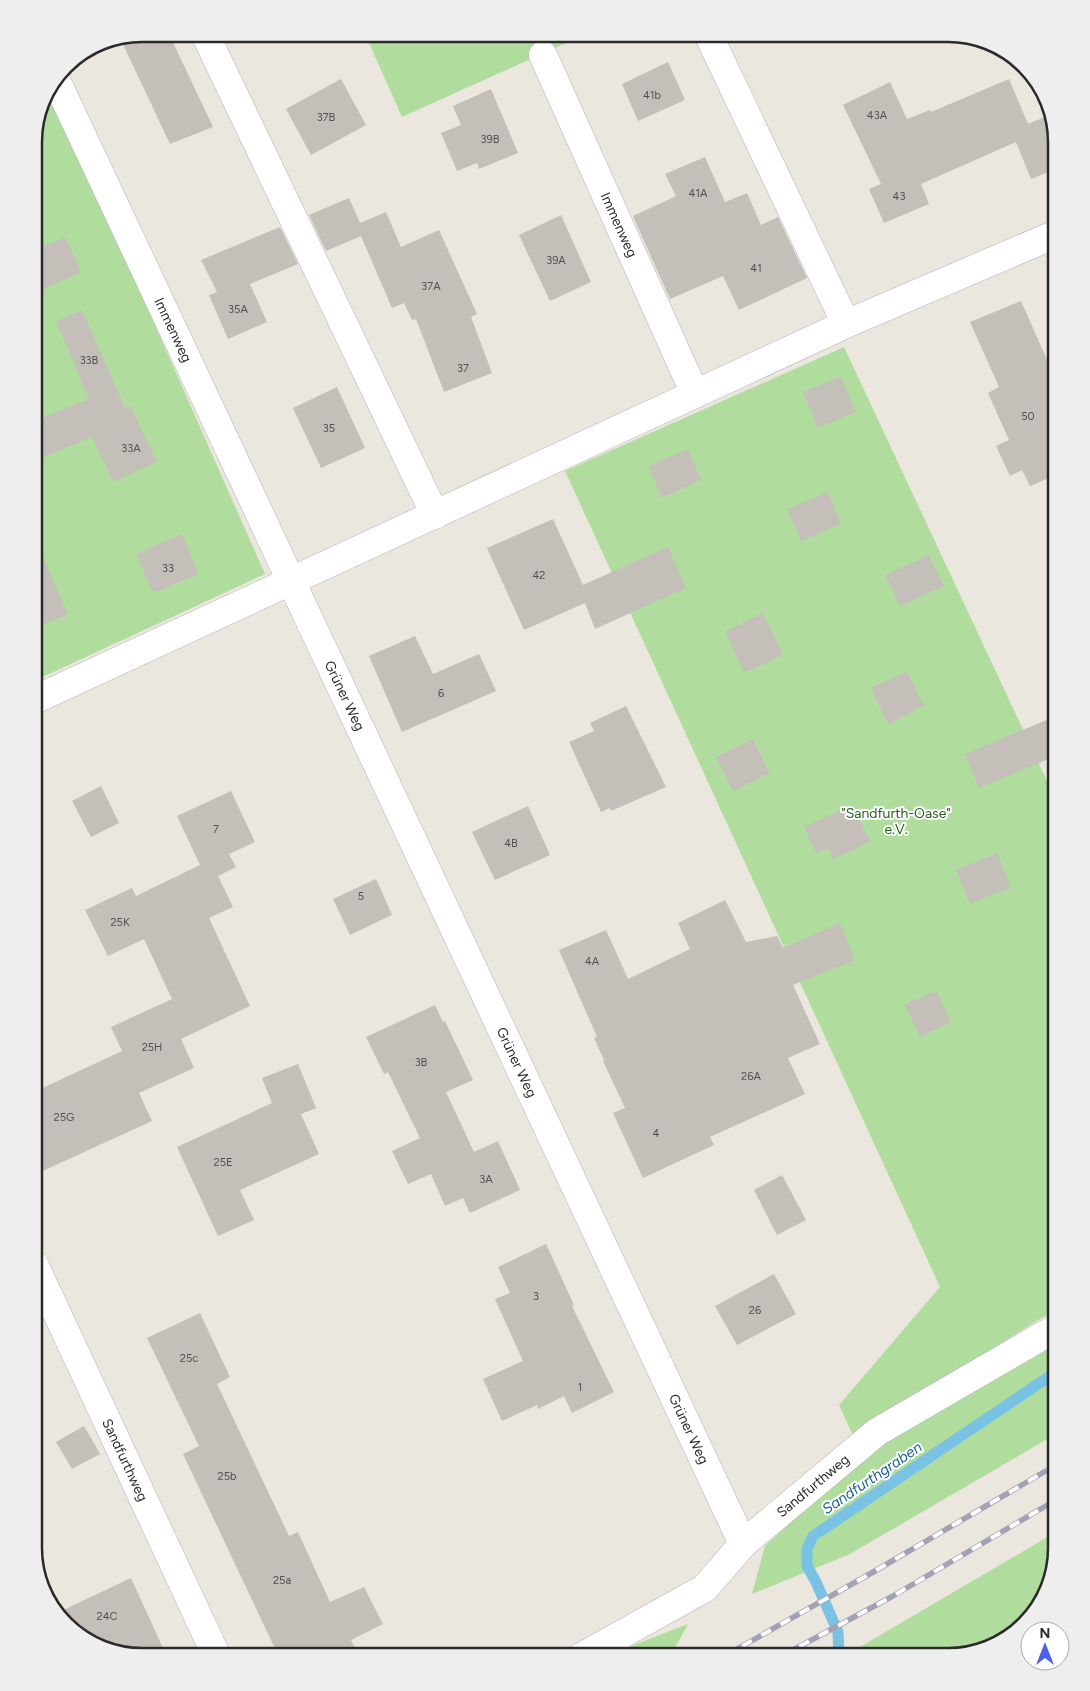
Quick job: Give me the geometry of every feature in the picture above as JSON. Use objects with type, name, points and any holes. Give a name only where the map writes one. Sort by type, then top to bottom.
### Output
[{"type":"street","points":[[209,42],[435,515]]},
{"type":"street","points":[[712,43],[846,324]]},
{"type":"street","name":"Immenweg","points":[[543,55],[695,394]]},
{"type":"street","name":"Immenweg","points":[[60,87],[291,581]]},
{"type":"street","points":[[43,696],[846,324],[1048,237]]},
{"type":"street","name":"Grüner Weg","points":[[291,581],[743,1544]]},
{"type":"street","name":"Sandfurthweg","points":[[42,1282],[213,1648]]},
{"type":"street","name":"Sandfurthweg","points":[[597,1648],[705,1588],[743,1544],[876,1432],[1048,1333]]},
{"type":"green space","points":[[369,42],[567,43],[402,117]]},
{"type":"green space","points":[[54,97],[265,574],[43,677],[43,136],[44,123]]},
{"type":"green space","name":"\"Sandfurth-Oase\" e.V.","points":[[844,347],[1048,783],[1048,1314],[853,1435],[839,1405],[940,1287],[565,471]]},
{"type":"green space","points":[[1048,1345],[1048,1439],[850,1554],[752,1594],[765,1546],[869,1451]]},
{"type":"green space","points":[[1048,1537],[1047,1561],[1044,1574],[1034,1598],[1023,1614],[1003,1632],[991,1638],[967,1647],[858,1648]]},
{"type":"green space","points":[[688,1624],[675,1648],[628,1648]]},
{"type":"building","points":[[143,42],[173,42],[213,127],[170,144],[123,45]]},
{"type":"building","points":[[668,62],[685,100],[638,121],[622,84]]},
{"type":"building","points":[[341,79],[366,125],[311,155],[286,109]]},
{"type":"building","points":[[1009,79],[1028,124],[1044,117],[1048,143],[1048,172],[1031,179],[1016,142],[921,184],[929,204],[884,223],[869,189],[881,184],[843,105],[890,82],[907,119],[930,110],[931,112]]},
{"type":"building","points":[[491,89],[518,153],[479,169],[477,163],[457,171],[441,133],[461,125],[453,106]]},
{"type":"building","points":[[705,157],[725,202],[747,193],[761,225],[778,217],[807,278],[739,310],[723,276],[670,299],[633,216],[676,196],[665,174]]},
{"type":"building","points":[[349,198],[360,223],[386,212],[401,247],[439,230],[477,314],[471,317],[492,373],[444,392],[416,319],[412,320],[404,303],[392,308],[361,236],[326,251],[309,215]]},
{"type":"building","points":[[561,215],[591,282],[550,301],[519,235]]},
{"type":"building","points":[[280,227],[298,264],[250,284],[267,322],[228,339],[209,295],[217,292],[201,260]]},
{"type":"building","points":[[65,237],[81,272],[43,290],[43,247]]},
{"type":"building","points":[[1021,301],[1048,362],[1048,478],[1030,486],[1022,470],[1010,476],[996,446],[1009,440],[988,393],[999,387],[970,322]]},
{"type":"building","points":[[82,310],[125,408],[131,406],[157,462],[113,482],[92,437],[43,457],[43,417],[89,399],[56,321]]},
{"type":"building","points":[[841,377],[856,412],[818,428],[803,392]]},
{"type":"building","points":[[337,387],[365,448],[321,468],[293,408]]},
{"type":"building","points":[[688,449],[701,480],[662,498],[648,466]]},
{"type":"building","points":[[828,492],[841,524],[801,541],[787,509]]},
{"type":"building","points":[[553,519],[583,585],[668,547],[686,588],[595,629],[585,603],[524,630],[487,548]]},
{"type":"building","points":[[182,534],[199,574],[153,593],[136,554]]},
{"type":"building","points":[[929,555],[944,586],[900,606],[885,575]]},
{"type":"building","points":[[43,557],[68,614],[43,625]]},
{"type":"building","points":[[763,613],[783,655],[744,673],[725,631]]},
{"type":"building","points":[[415,636],[433,674],[479,654],[496,691],[402,732],[369,656]]},
{"type":"building","points":[[907,671],[924,706],[888,724],[871,688]]},
{"type":"building","points":[[626,706],[666,787],[611,811],[610,808],[601,812],[569,742],[594,731],[590,723]]},
{"type":"building","points":[[1048,719],[1048,759],[979,788],[965,754]]},
{"type":"building","points":[[753,739],[770,773],[733,791],[716,757]]},
{"type":"building","points":[[101,786],[119,823],[91,837],[72,801]]},
{"type":"building","points":[[231,791],[255,842],[229,854],[236,867],[218,876],[233,907],[209,918],[250,1006],[181,1039],[194,1068],[139,1093],[152,1121],[42,1171],[42,1088],[122,1051],[111,1027],[172,999],[144,939],[108,956],[85,910],[132,888],[136,896],[200,865],[177,816]]},
{"type":"building","points":[[853,805],[870,842],[833,859],[828,848],[816,853],[804,827]]},
{"type":"building","points":[[528,806],[550,855],[495,880],[472,832]]},
{"type":"building","points":[[997,853],[1011,887],[970,904],[956,870]]},
{"type":"building","points":[[376,879],[392,915],[350,935],[333,899]]},
{"type":"building","points":[[725,900],[746,942],[777,936],[783,948],[840,923],[855,960],[793,985],[820,1044],[788,1058],[805,1094],[710,1137],[714,1145],[643,1178],[613,1113],[625,1108],[603,1061],[594,1038],[597,1037],[559,950],[606,930],[628,979],[690,949],[678,923]]},
{"type":"building","points":[[936,990],[951,1022],[920,1037],[905,1005]]},
{"type":"building","points":[[435,1005],[443,1022],[445,1021],[473,1080],[446,1092],[474,1152],[498,1141],[520,1190],[470,1213],[463,1198],[445,1206],[431,1174],[408,1184],[392,1151],[420,1138],[388,1072],[384,1074],[366,1037]]},
{"type":"building","points":[[298,1064],[316,1108],[301,1114],[319,1154],[240,1190],[254,1220],[218,1236],[177,1147],[272,1103],[262,1078]]},
{"type":"building","points":[[782,1175],[806,1220],[777,1235],[754,1190]]},
{"type":"building","points":[[546,1244],[574,1305],[572,1306],[614,1392],[572,1413],[564,1396],[538,1409],[537,1405],[502,1421],[483,1379],[523,1361],[495,1299],[510,1293],[498,1267]]},
{"type":"building","points":[[774,1274],[796,1314],[737,1345],[715,1306]]},
{"type":"building","points":[[200,1313],[230,1377],[217,1384],[289,1536],[298,1532],[330,1602],[364,1587],[383,1624],[351,1640],[355,1648],[275,1648],[183,1454],[199,1446],[147,1338]]},
{"type":"building","points":[[84,1426],[100,1454],[72,1469],[56,1442]]},
{"type":"building","points":[[131,1578],[163,1648],[123,1647],[111,1643],[87,1632],[64,1610]]},
{"type":"waterway","name":"Sandfurthgraben","points":[[839,1648],[838,1632],[807,1566],[807,1549],[813,1536],[1048,1377]]},
{"type":"railway","points":[[739,1648],[1048,1470]]},
{"type":"railway","points":[[797,1648],[893,1596],[1048,1505]]}]
